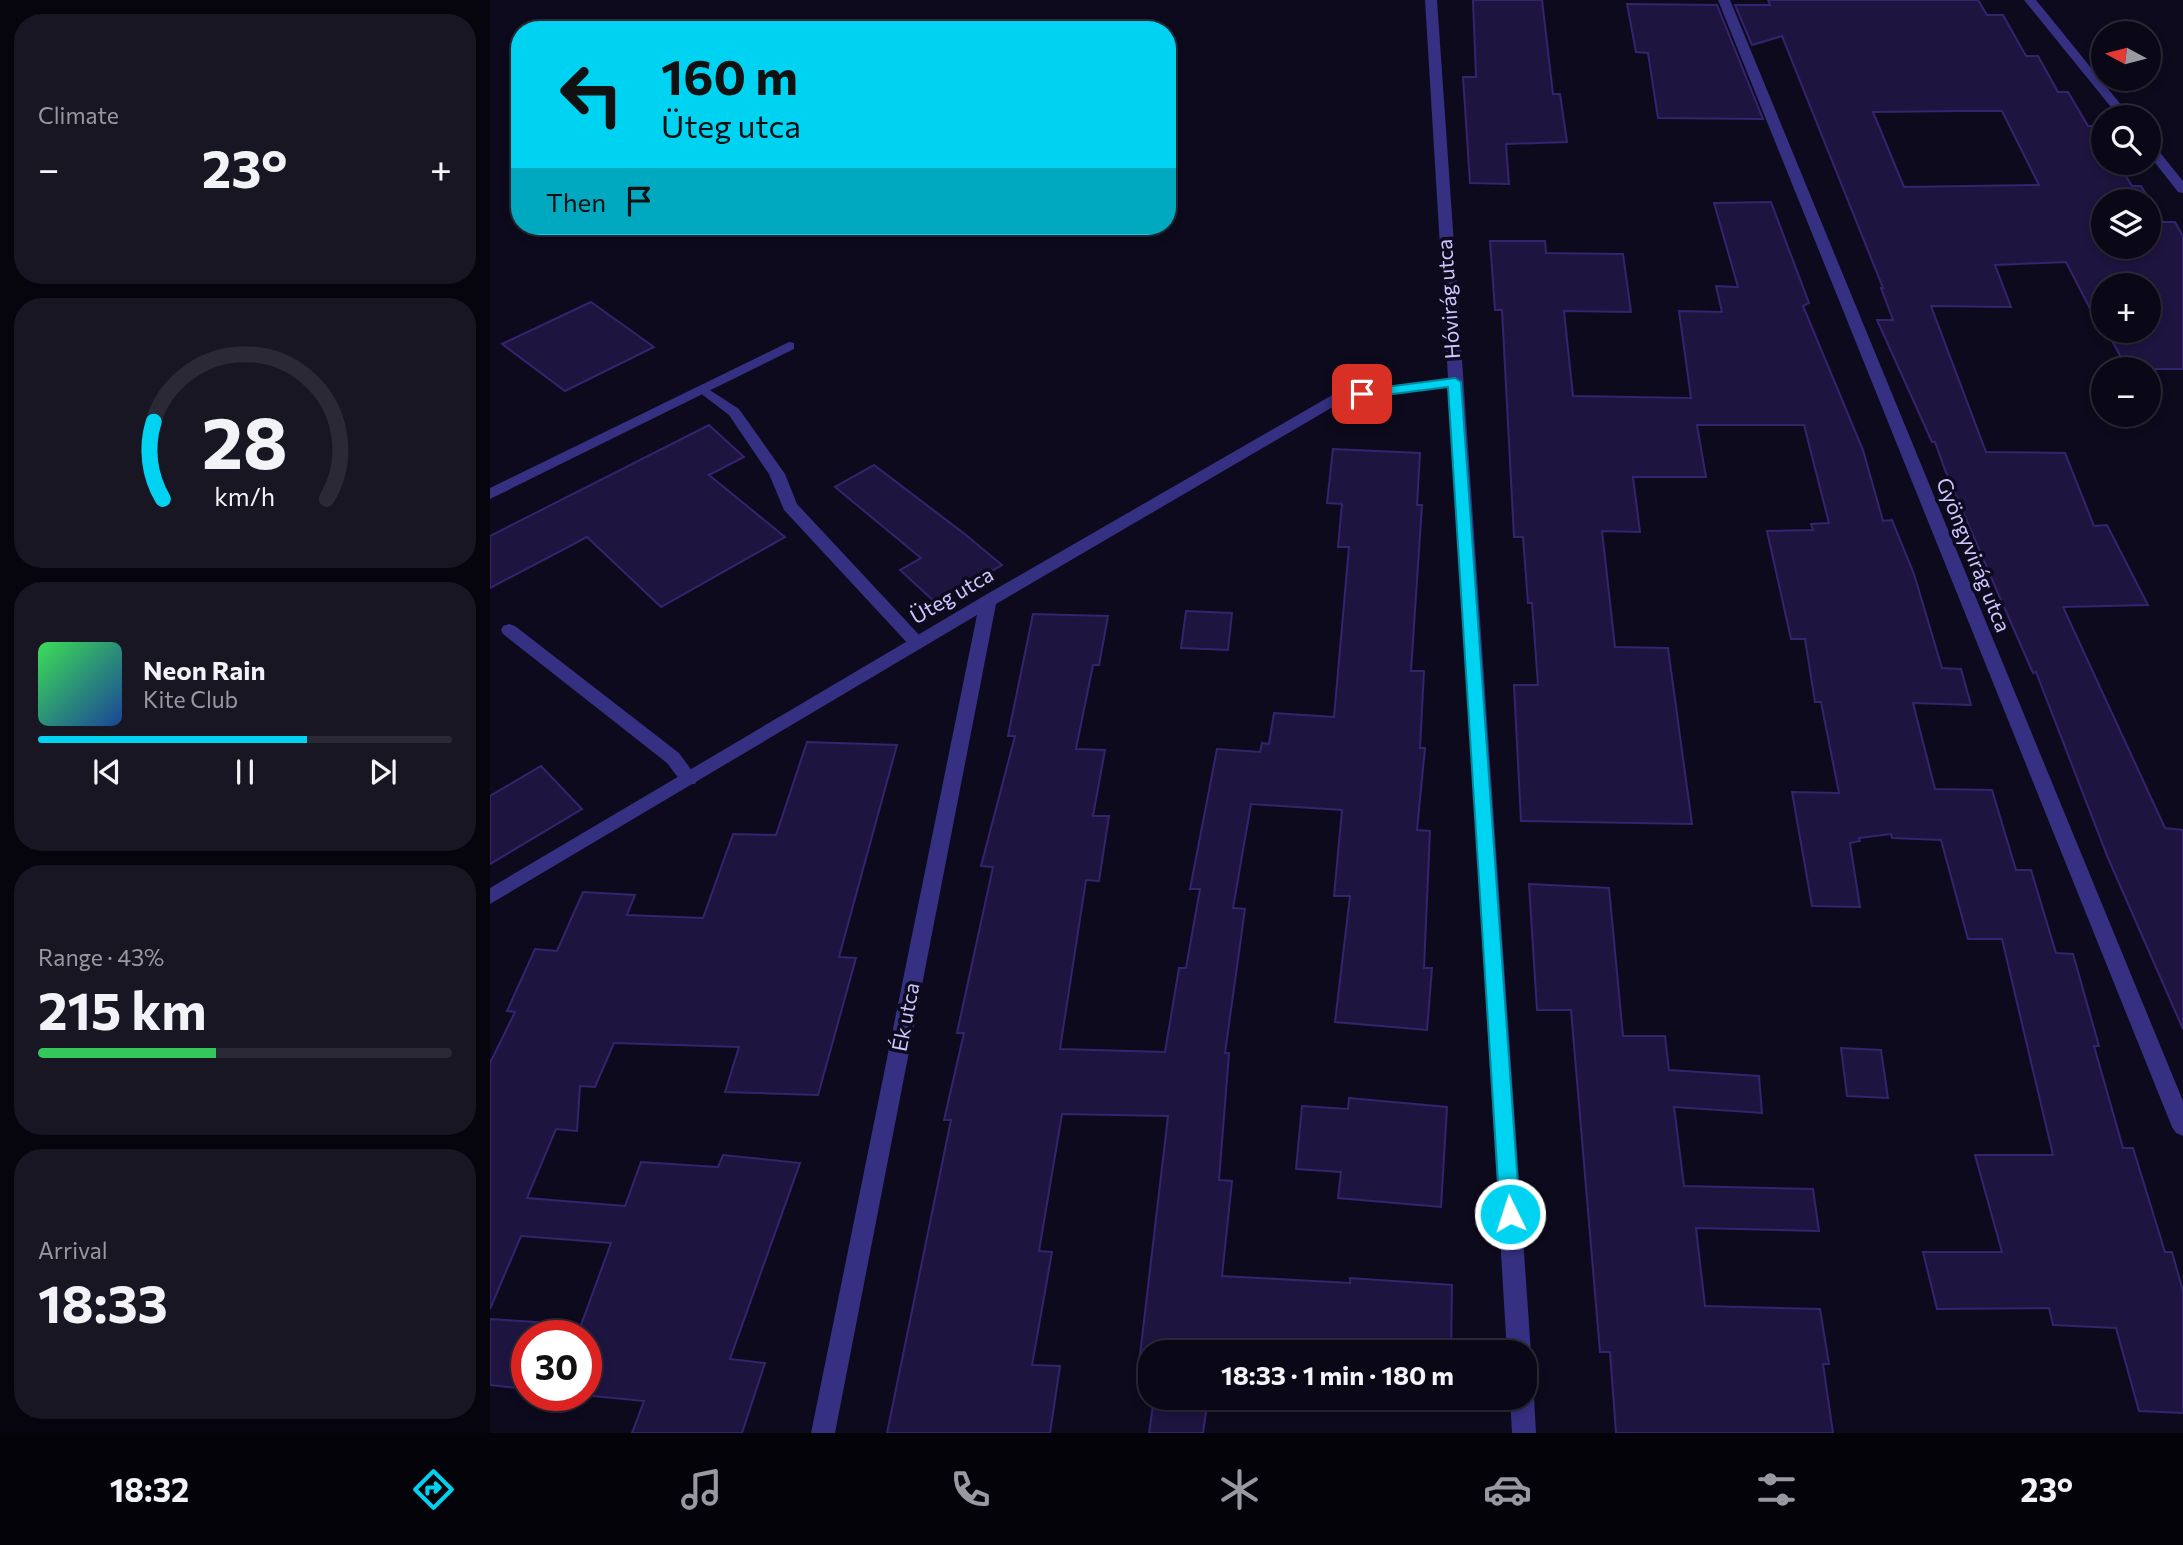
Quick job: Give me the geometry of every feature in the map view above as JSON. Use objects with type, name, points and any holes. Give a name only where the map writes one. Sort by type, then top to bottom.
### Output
[{"type":"street","name":"Hóvirág utca","points":[[1430,0],[1518,1340]]},
{"type":"street","name":"Gyöngyvirág utca","points":[[1724,0],[2183,1126]]},
{"type":"street","points":[[2030,0],[2115,105]]},
{"type":"street","points":[[2161,162],[2183,189]]},
{"type":"street","points":[[490,494],[789,346]]},
{"type":"street","name":"Üteg utca","points":[[490,897],[988,601],[1339,397],[1455,382]]},
{"type":"street","points":[[702,389],[734,412],[777,474],[790,506],[917,643]]},
{"type":"street","name":"Ék utca","points":[[823,1433],[988,601]]},
{"type":"street","points":[[509,630],[673,758],[689,779]]},
{"type":"street","points":[[1523,1410],[1524,1433]]},
{"type":"building","points":[[1473,0],[1542,0],[1553,94],[1560,94],[1567,142],[1506,144],[1509,184],[1470,183],[1463,77],[1476,77]]},
{"type":"building","points":[[1768,0],[1978,0],[1987,15],[2003,15],[2026,56],[2038,56],[2058,92],[2068,92],[2088,126],[2091,126],[2091,175],[2125,175],[2132,186],[2141,186],[2143,189],[2091,189],[2091,259],[2161,259],[2161,219],[2163,222],[2175,222],[2183,236],[2183,369],[2161,369],[2161,357],[2121,357],[2113,343],[2161,343],[2161,273],[2091,273],[2091,310],[2066,262],[1995,265],[2011,307],[1931,306],[1986,452],[2065,453],[2094,526],[2107,525],[2148,605],[2063,607],[2165,828],[2183,830],[2183,1029],[2108,858],[2036,672],[2033,673],[1935,442],[1932,442],[1877,320],[1893,320],[1883,288],[1782,36],[1752,45],[1735,5],[1770,5]],"holes":[[[2002,111],[2039,185],[1904,187],[1873,112]]]},
{"type":"building","points":[[1627,4],[1717,5],[1763,119],[1658,118],[1648,53],[1636,52]]},
{"type":"building","points":[[1771,202],[1809,303],[1803,306],[1863,450],[1883,521],[1892,520],[1914,574],[1942,668],[1961,669],[1971,705],[1913,703],[1935,789],[1992,790],[2016,870],[2031,870],[2056,953],[2073,954],[2099,1046],[2094,1046],[2123,1148],[2133,1148],[2165,1252],[2172,1252],[2183,1291],[2183,1413],[2139,1411],[2116,1328],[2053,1325],[2049,1308],[1937,1309],[1923,1252],[2002,1252],[1975,1155],[2053,1155],[2002,939],[1968,939],[1941,840],[1892,838],[1891,834],[1859,838],[1860,841],[1850,843],[1860,907],[1812,906],[1792,792],[1839,793],[1821,702],[1815,702],[1805,639],[1791,639],[1767,531],[1813,530],[1811,524],[1829,523],[1804,425],[1697,425],[1706,477],[1633,477],[1640,532],[1602,531],[1615,647],[1668,648],[1692,824],[1521,821],[1514,685],[1538,685],[1532,603],[1528,603],[1523,537],[1514,537],[1502,310],[1495,310],[1490,241],[1545,241],[1546,253],[1623,254],[1631,312],[1564,311],[1573,396],[1691,398],[1679,311],[1722,312],[1716,286],[1738,287],[1714,203]]},
{"type":"building","points":[[591,302],[654,347],[565,391],[502,344]]},
{"type":"building","points":[[709,425],[744,457],[709,475],[785,537],[661,607],[587,537],[490,588],[490,536]]},
{"type":"building","points":[[1333,449],[1420,453],[1417,505],[1422,505],[1411,671],[1424,671],[1420,748],[1425,748],[1417,830],[1430,831],[1424,968],[1432,968],[1427,1030],[1335,1022],[1350,896],[1334,896],[1342,810],[1251,804],[1233,908],[1245,909],[1225,1053],[1229,1053],[1219,1180],[1232,1181],[1222,1276],[1350,1283],[1350,1278],[1452,1285],[1451,1340],[1142,1340],[1168,1116],[1062,1114],[1039,1251],[1052,1252],[1032,1365],[1060,1366],[1050,1433],[887,1433],[951,1120],[944,1120],[964,1033],[957,1033],[993,867],[981,866],[1015,736],[1008,736],[1033,614],[1108,616],[1099,665],[1093,665],[1076,749],[1105,750],[1093,816],[1109,816],[1099,881],[1086,880],[1060,1049],[1165,1052],[1179,968],[1186,968],[1200,889],[1190,889],[1217,749],[1260,752],[1262,743],[1269,744],[1274,713],[1334,717],[1349,547],[1338,547],[1342,504],[1327,503]]},
{"type":"building","points":[[874,465],[1002,565],[936,603],[900,570],[921,558],[835,487]]},
{"type":"building","points":[[1186,611],[1232,613],[1228,650],[1181,648]]},
{"type":"building","points":[[807,742],[897,745],[839,957],[856,958],[818,1095],[725,1092],[739,1047],[614,1043],[595,1087],[580,1086],[577,1131],[556,1129],[527,1198],[625,1206],[641,1162],[718,1167],[723,1155],[800,1163],[730,1359],[765,1363],[742,1433],[632,1433],[644,1401],[602,1397],[602,1320],[583,1320],[611,1243],[521,1236],[490,1309],[490,1063],[515,1012],[507,1011],[535,949],[557,951],[583,892],[635,895],[627,915],[703,918],[733,834],[776,835]]},
{"type":"building","points":[[541,766],[582,809],[490,864],[490,796]]},
{"type":"building","points":[[1529,884],[1609,888],[1623,1036],[1665,1036],[1669,1070],[1759,1076],[1762,1113],[1674,1107],[1684,1186],[1813,1189],[1819,1231],[1696,1228],[1705,1306],[1820,1309],[1829,1364],[1823,1364],[1833,1433],[1616,1433],[1610,1352],[1600,1352],[1571,1010],[1537,1010]]},
{"type":"building","points":[[1841,1048],[1881,1050],[1888,1098],[1847,1096]]},
{"type":"building","points":[[1349,1098],[1447,1107],[1441,1207],[1338,1198],[1341,1172],[1296,1169],[1302,1106],[1348,1109]]},
{"type":"building","points":[[490,1319],[511,1320],[511,1387],[490,1385]]},
{"type":"building","points":[[1152,1410],[1206,1410],[1203,1433],[1149,1433]]},
{"type":"route","points":[[1362,394],[1455,382],[1510,1214]]}]
